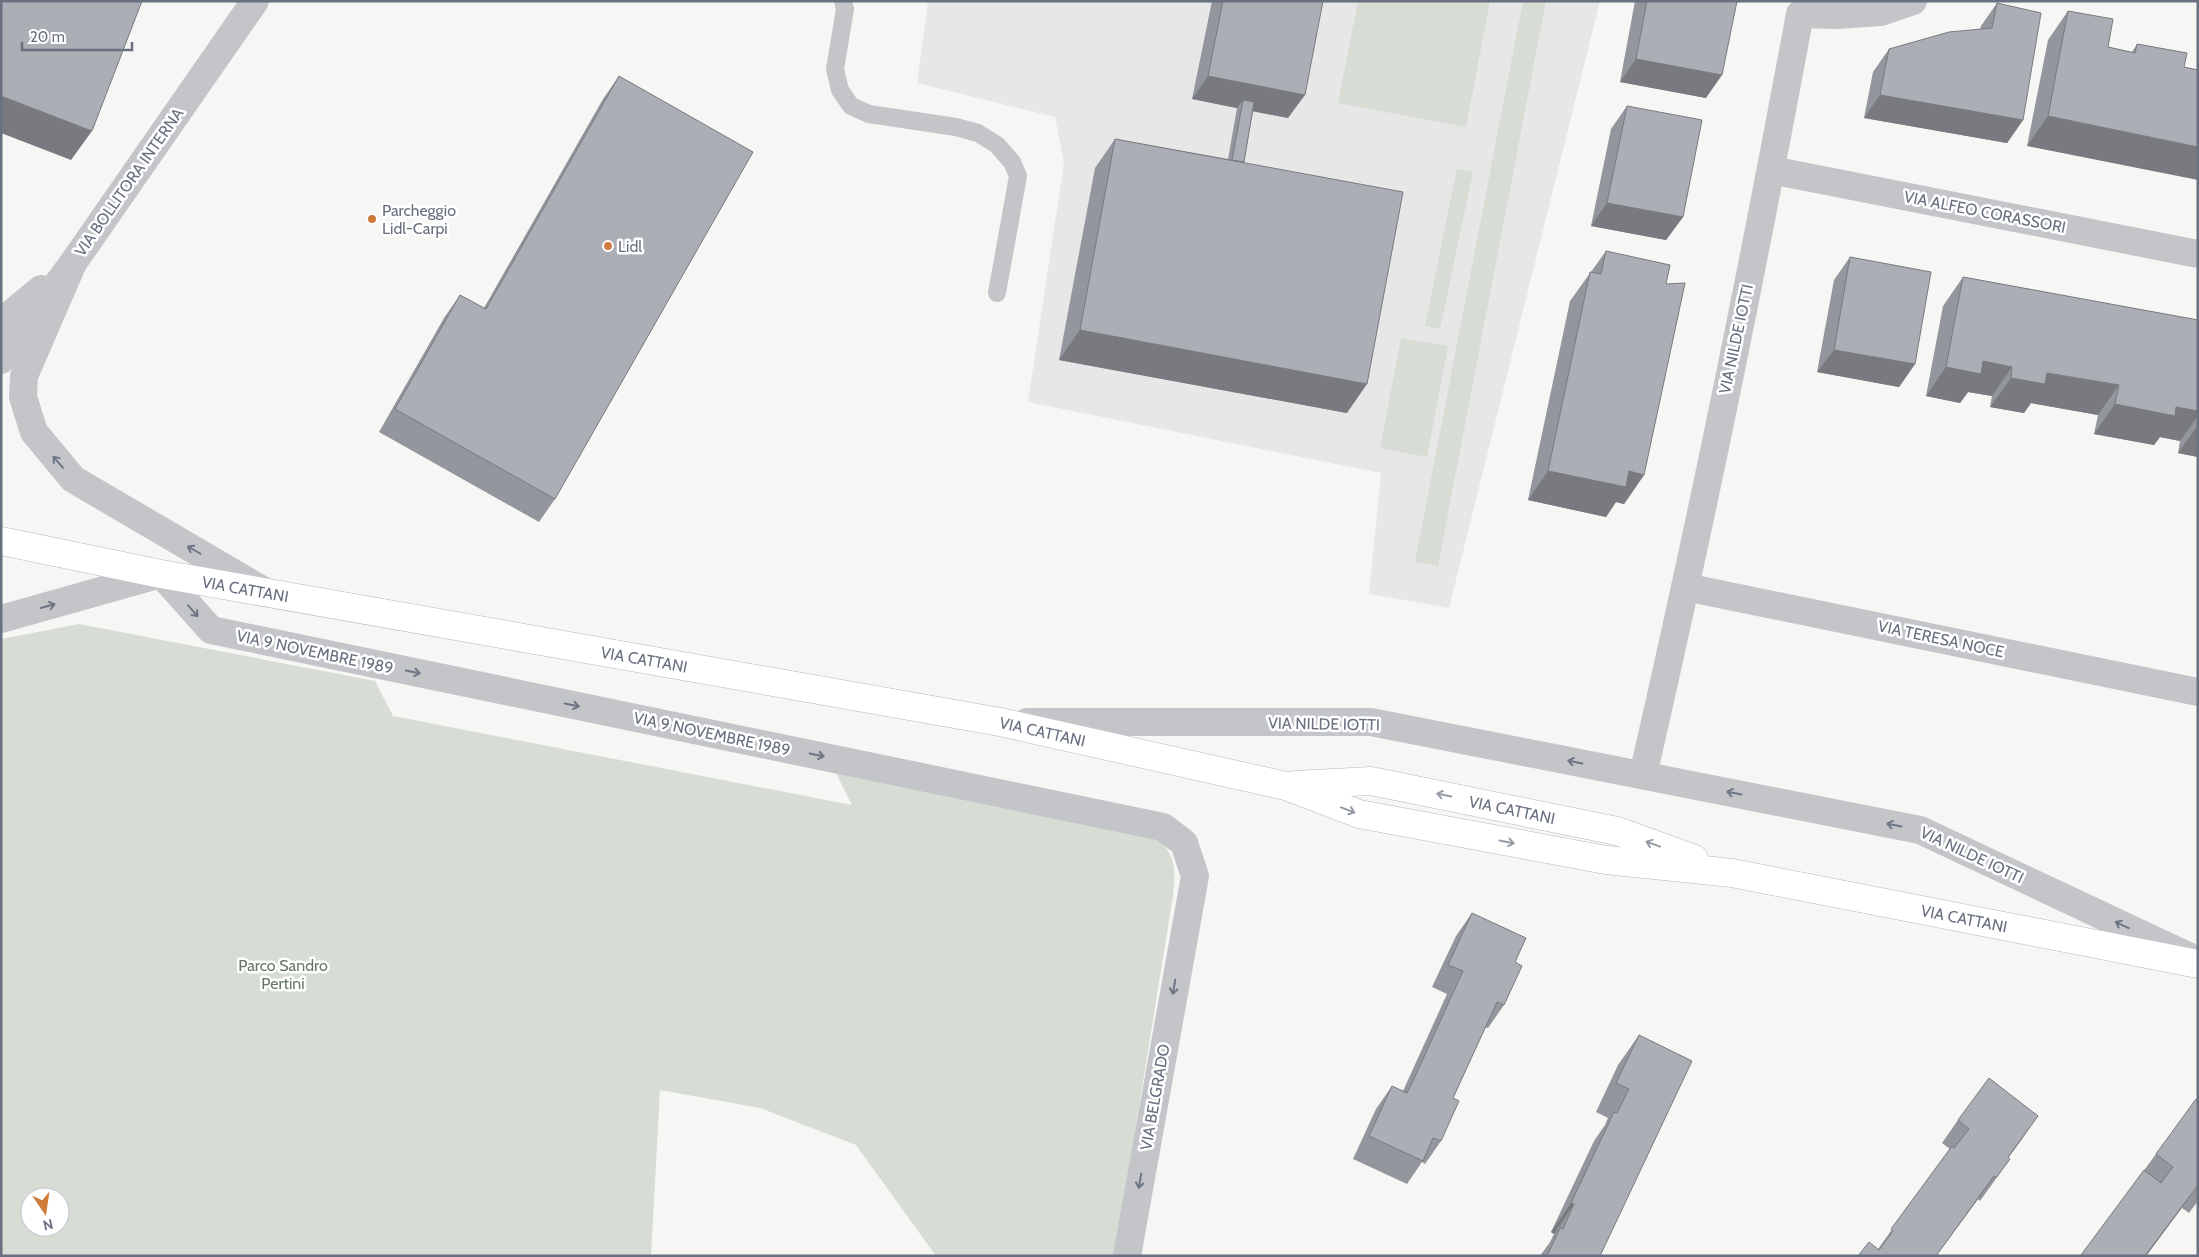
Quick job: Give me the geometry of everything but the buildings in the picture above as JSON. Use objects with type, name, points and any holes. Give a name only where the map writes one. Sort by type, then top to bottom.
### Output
[{"type":"main road","name":"VIA CATTANI","points":[[1,540],[161,574],[1000,722],[1286,786],[1359,814],[1606,860],[1732,873],[2198,963]]},
{"type":"street","name":"VIA BOLLITORA INTERNA","points":[[1,360],[73,263],[254,1]]},
{"type":"street","name":"VIA NILDE IOTTI","points":[[1643,775],[1685,587],[1771,170],[1800,14],[1837,15],[1881,12],[1913,1]]},
{"type":"street","name":"VIA ALFEO CORASSORI","points":[[1771,170],[2198,254]]},
{"type":"street","points":[[1,322],[73,263]]},
{"type":"street","points":[[73,263],[24,376],[23,397],[34,432],[73,479],[266,592]]},
{"type":"street","points":[[1,619],[161,574]]},
{"type":"street","name":"VIA 9 NOVEMBRE 1989","points":[[161,574],[210,630],[1163,827],[1184,842],[1194,876],[1182,939]]},
{"type":"street","name":"VIA TERESA NOCE","points":[[1685,587],[2198,692]]},
{"type":"street","name":"VIA NILDE IOTTI","points":[[1000,722],[1371,722],[1920,830],[2198,963]]},
{"type":"street","name":"VIA BELGRADO","points":[[1127,1256],[1182,939]]},
{"type":"lane","points":[[843,1],[845,9],[835,69],[840,90],[852,106],[869,114],[956,127],[978,133],[997,146],[1012,162],[1018,176],[997,293]]},
{"type":"shaded area","points":[[928,1],[1600,1],[1449,608],[1369,594],[1381,473],[1028,402],[1064,163],[1055,117],[917,83]]},
{"type":"green space","points":[[1358,1],[1490,1],[1466,127],[1338,103]]},
{"type":"green space","points":[[1523,1],[1546,1],[1438,566],[1415,562]]},
{"type":"green space","points":[[1457,169],[1473,172],[1440,329],[1425,326]]},
{"type":"green space","points":[[1401,338],[1448,346],[1427,457],[1380,448]]},
{"type":"green space","name":"Parco Sandro Pertini","points":[[79,624],[375,681],[393,716],[852,805],[835,771],[1152,832],[1166,847],[1173,861],[1173,896],[1115,1256],[936,1256],[856,1145],[760,1108],[660,1090],[651,1256],[1,1256],[1,639]]},
{"type":"place","name":"Parcheggio Lidl-Carpi","points":[[372,219]]},
{"type":"place","name":"Lidl","points":[[608,246]]}]
